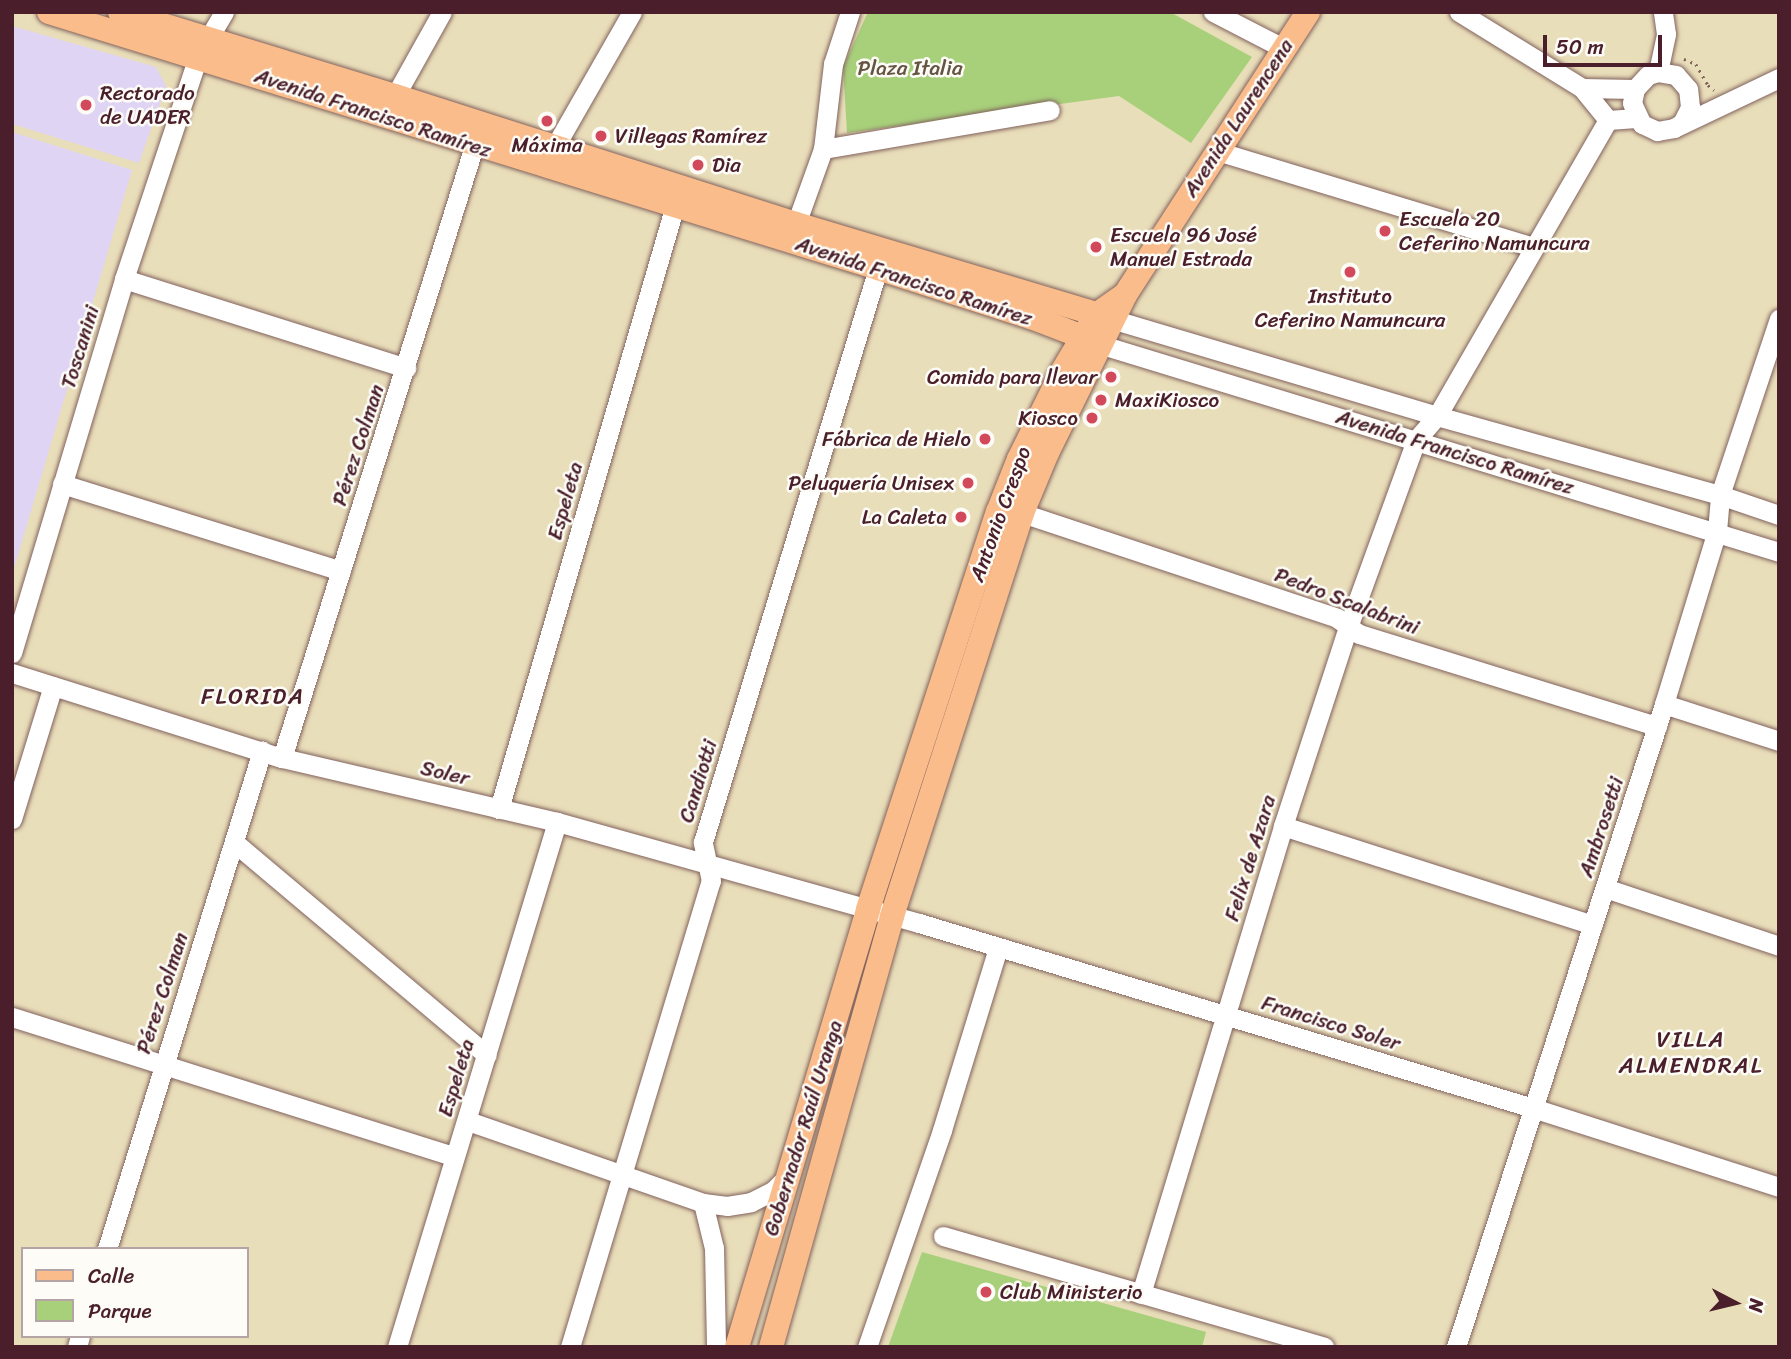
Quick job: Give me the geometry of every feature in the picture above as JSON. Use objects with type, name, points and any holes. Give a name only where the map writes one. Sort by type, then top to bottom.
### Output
[{"type":"main road","name":"Avenida Francisco Ramírez","points":[[49,12],[395,96],[675,205],[1031,317],[1093,341]]},
{"type":"main road","name":"Avenida Francisco Ramírez","points":[[120,12],[203,48],[474,146],[549,157],[796,225],[1106,317]]},
{"type":"main road","name":"Avenida Laurencena","points":[[1125,295],[1308,12]]},
{"type":"main road","name":"Antonio Crespo","points":[[880,913],[1023,513],[1093,341],[1106,317],[1125,295]]},
{"type":"main road","name":"Antonio Crespo","points":[[880,913],[1002,501],[1039,416],[1093,341]]},
{"type":"main road","name":"Gobernador Raúl Uranga","points":[[737,1347],[790,1174],[880,913]]},
{"type":"main road","name":"Gobernador Raúl Uranga","points":[[771,1347],[880,913]]},
{"type":"street","name":"Toscanini","points":[[12,653],[124,278],[203,48],[224,12]]},
{"type":"street","points":[[395,96],[442,12]]},
{"type":"street","points":[[549,157],[632,12]]},
{"type":"street","points":[[796,225],[823,149],[834,64],[850,12]]},
{"type":"street","points":[[1213,12],[1283,48]]},
{"type":"street","points":[[1459,12],[1582,88],[1608,120]]},
{"type":"street","points":[[1658,72],[1666,34],[1663,12]]},
{"type":"street","points":[[1636,118],[1632,103],[1635,89],[1648,75],[1658,72],[1676,75],[1688,89],[1690,107],[1682,123],[1674,128]]},
{"type":"street","points":[[1608,120],[1636,118],[1657,131],[1674,128],[1723,98],[1779,78]]},
{"type":"street","points":[[1582,88],[1635,89]]},
{"type":"street","points":[[1688,89],[1723,98]]},
{"type":"street","points":[[823,149],[1050,110]]},
{"type":"street","points":[[1416,440],[1437,416],[1608,120]]},
{"type":"street","name":"Pérez Colman","points":[[282,758],[474,146]]},
{"type":"street","points":[[1217,151],[1533,247]]},
{"type":"street","name":"Espeleta","points":[[499,809],[675,205]]},
{"type":"street","name":"Candiotti","points":[[570,1347],[711,881],[703,842],[878,268]]},
{"type":"street","points":[[124,278],[406,368]]},
{"type":"street","name":"Avenida Francisco Ramírez","points":[[1106,317],[1437,416],[1720,495],[1779,515]]},
{"type":"street","name":"Ambrosetti","points":[[1456,1347],[1664,705],[1717,531],[1720,495],[1771,368],[1779,319]]},
{"type":"street","name":"Avenida Francisco Ramírez","points":[[1093,341],[1779,552]]},
{"type":"street","name":"Felix de Azara","points":[[1141,1294],[1283,826],[1348,627],[1416,440]]},
{"type":"street","points":[[62,484],[341,571]]},
{"type":"street","name":"Pedro Scalabrini","points":[[1023,513],[1337,618],[1359,634],[1657,726]]},
{"type":"street","name":"Soler","points":[[12,673],[282,758],[557,822],[880,913]]},
{"type":"street","points":[[12,819],[53,685]]},
{"type":"street","points":[[1664,705],[1779,741]]},
{"type":"street","name":"Pérez Colman","points":[[108,1247],[162,1064],[235,843],[262,751]]},
{"type":"street","name":"Espeleta","points":[[397,1347],[557,822]]},
{"type":"street","points":[[1283,826],[1593,925]]},
{"type":"street","points":[[235,843],[487,1055]]},
{"type":"street","points":[[1605,888],[1779,946]]},
{"type":"street","name":"Francisco Soler","points":[[880,913],[1533,1108],[1779,1187]]},
{"type":"street","points":[[867,1347],[943,1129],[998,948]]},
{"type":"street","points":[[12,1017],[454,1156]]},
{"type":"street","points":[[468,1121],[703,1203],[727,1206],[751,1202],[773,1191],[790,1174]]},
{"type":"street","points":[[703,1203],[714,1248],[716,1347]]},
{"type":"street","points":[[943,1236],[1324,1347]]},
{"type":"path","points":[[1677,58],[1696,64],[1708,85],[1723,98]]},
{"type":"shaded area","name":"Rectorado de UADER","points":[[12,26],[156,67],[166,86],[139,163],[12,124]]},
{"type":"shaded area","points":[[12,132],[132,170],[12,575]]},
{"type":"green space","name":"Plaza Italia","points":[[868,12],[1170,12],[1252,57],[1191,143],[1119,96],[847,133],[843,67]]},
{"type":"green space","name":"Club Ministerio","points":[[922,1252],[1206,1332],[1202,1347],[888,1347]]},
{"type":"place","name":"Rectorado de UADER","points":[[86,105]]},
{"type":"place","name":"Máxima","points":[[547,121]]},
{"type":"place","name":"Villegas Ramírez","points":[[601,136]]},
{"type":"place","name":"Dia","points":[[698,165]]},
{"type":"place","name":"Escuela 20 Ceferino Namuncura","points":[[1385,231]]},
{"type":"place","name":"Escuela 96 José Manuel Estrada","points":[[1096,247]]},
{"type":"place","name":"Instituto Ceferino Namuncura","points":[[1350,272]]},
{"type":"place","name":"Comida para llevar","points":[[1111,377]]},
{"type":"place","name":"MaxiKiosco","points":[[1101,400]]},
{"type":"place","name":"Kiosco","points":[[1092,418]]},
{"type":"place","name":"Fábrica de Hielo","points":[[985,439]]},
{"type":"place","name":"Peluquería Unisex","points":[[968,483]]},
{"type":"place","name":"La Caleta","points":[[961,517]]},
{"type":"place","name":"Club Ministerio","points":[[986,1292]]},
{"type":"district","name":"FLORIDA","points":[[253,697]]},
{"type":"district","name":"VILLA ALMENDRAL","points":[[1691,1053]]}]
